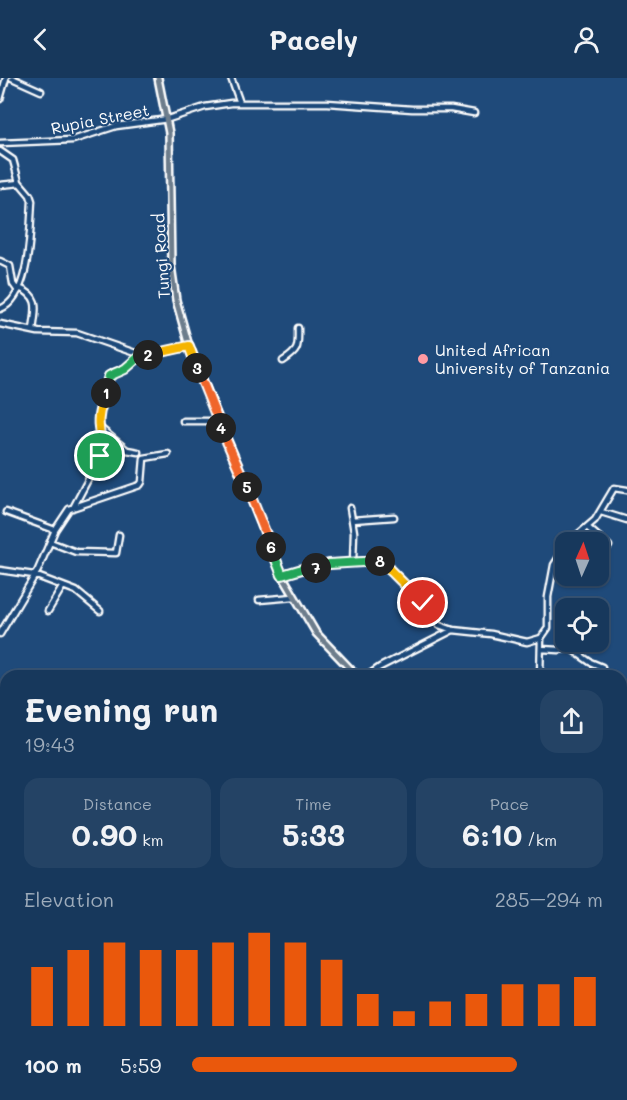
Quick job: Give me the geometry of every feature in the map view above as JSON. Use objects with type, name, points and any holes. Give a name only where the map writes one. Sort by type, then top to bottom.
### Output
[{"type":"main road","name":"Tungi Road","points":[[158,78],[168,119],[171,266],[176,300],[189,346],[282,575],[316,633],[349,670]]},
{"type":"street","points":[[0,99],[6,78]]},
{"type":"street","points":[[12,78],[41,91]]},
{"type":"street","points":[[231,78],[240,104]]},
{"type":"street","name":"Rupia Street","points":[[0,143],[73,140],[116,126],[168,119],[204,107],[240,104],[327,103],[412,109],[451,109],[474,113]]},
{"type":"street","points":[[0,151],[13,160],[20,183],[32,201],[29,243],[19,290],[8,305],[0,309]]},
{"type":"street","points":[[0,185],[20,183]]},
{"type":"street","points":[[0,261],[10,267],[13,285],[19,290],[30,293],[34,299],[36,306],[33,331]]},
{"type":"street","points":[[0,324],[33,331],[77,333],[141,355],[152,355],[189,346]]},
{"type":"street","points":[[283,361],[295,354],[298,348],[298,328]]},
{"type":"street","points":[[73,509],[100,456],[100,411],[107,378],[125,369],[141,355]]},
{"type":"street","points":[[183,421],[219,421]]},
{"type":"street","points":[[99,427],[128,450],[138,452]]},
{"type":"street","points":[[0,634],[55,530],[69,509],[140,486],[144,458],[168,454]]},
{"type":"street","points":[[582,532],[601,512],[614,488],[627,490]]},
{"type":"street","points":[[350,508],[354,531],[353,562]]},
{"type":"street","points":[[6,512],[55,530]]},
{"type":"street","points":[[601,512],[627,520]]},
{"type":"street","points":[[352,520],[394,517]]},
{"type":"street","points":[[587,528],[592,532]]},
{"type":"street","points":[[50,542],[76,552],[116,553],[119,535]]},
{"type":"street","points":[[282,575],[329,564],[385,561],[388,568],[440,624],[453,630],[498,635],[527,642],[541,638]]},
{"type":"street","points":[[540,670],[541,638],[548,628],[549,597],[555,564]]},
{"type":"street","points":[[0,570],[33,575],[76,591],[100,611]]},
{"type":"street","points":[[48,611],[63,586]]},
{"type":"street","points":[[259,600],[294,597]]},
{"type":"street","points":[[376,670],[453,630]]},
{"type":"street","points":[[541,649],[555,649]]},
{"type":"street","points":[[576,652],[590,662],[602,666]]},
{"type":"place","name":"United African University of Tanzania","points":[[423,359]]},
{"type":"route","points":[[100,456],[99,413],[105,395],[107,378],[125,369],[141,355],[152,355],[189,346],[282,575],[329,564],[385,561],[389,569],[423,603]]}]
